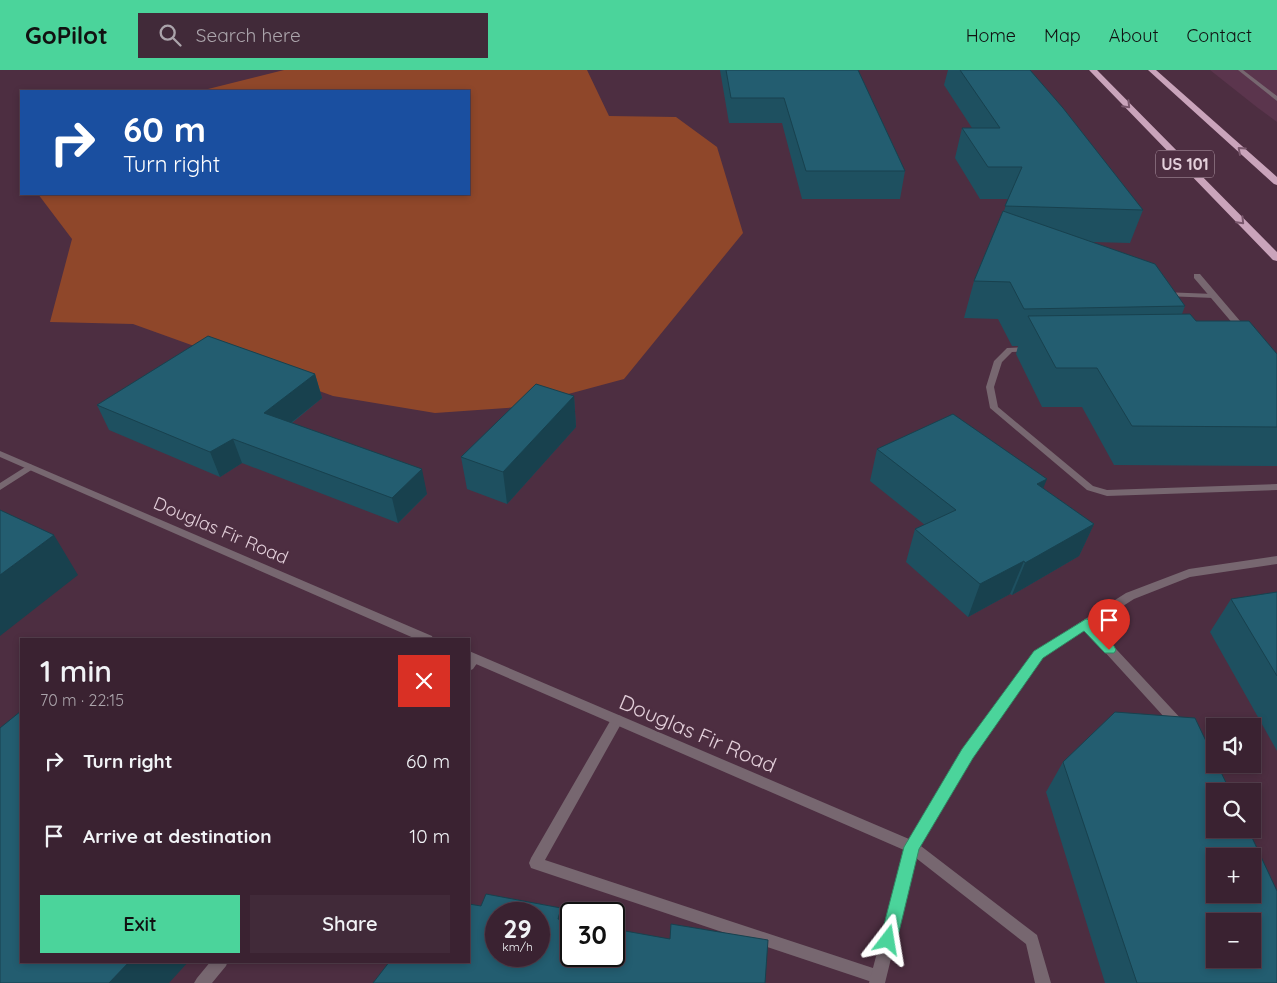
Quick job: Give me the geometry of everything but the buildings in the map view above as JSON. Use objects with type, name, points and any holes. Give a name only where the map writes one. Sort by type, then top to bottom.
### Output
[{"type":"highway","name":"US 101","points":[[1092,70],[1277,258]]},
{"type":"highway","name":"US 101","points":[[1152,70],[1277,182]]},
{"type":"street","points":[[1240,70],[1277,99]]},
{"type":"street","points":[[1197,276],[1250,339]]},
{"type":"street","points":[[1156,294],[1214,296]]},
{"type":"street","points":[[1039,349],[1010,350],[998,360],[990,386],[994,408],[1090,488],[1107,493],[1277,487]]},
{"type":"street","name":"Douglas Fir Road","points":[[0,454],[426,638]]},
{"type":"street","points":[[0,487],[30,467]]},
{"type":"street","points":[[617,720],[536,863],[878,980],[912,847],[968,754],[1039,654],[1130,596],[1189,573],[1277,560]]},
{"type":"street","points":[[1086,624],[1186,734]]},
{"type":"street","name":"Douglas Fir Road","points":[[471,660],[617,720],[912,847],[1032,940],[1043,983]]},
{"type":"street","points":[[202,983],[219,963]]},
{"type":"shaded area","points":[[284,70],[587,70],[609,116],[676,117],[717,147],[743,233],[624,379],[520,407],[435,413],[333,396],[133,324],[50,322],[72,239],[39,195],[470,195],[470,90],[204,90]]},
{"type":"shaded area","points":[[1210,70],[1277,70],[1277,122],[1258,108]]},
{"type":"route","points":[[888,940],[912,847],[968,754],[1039,654],[1086,624],[1109,650]]}]
